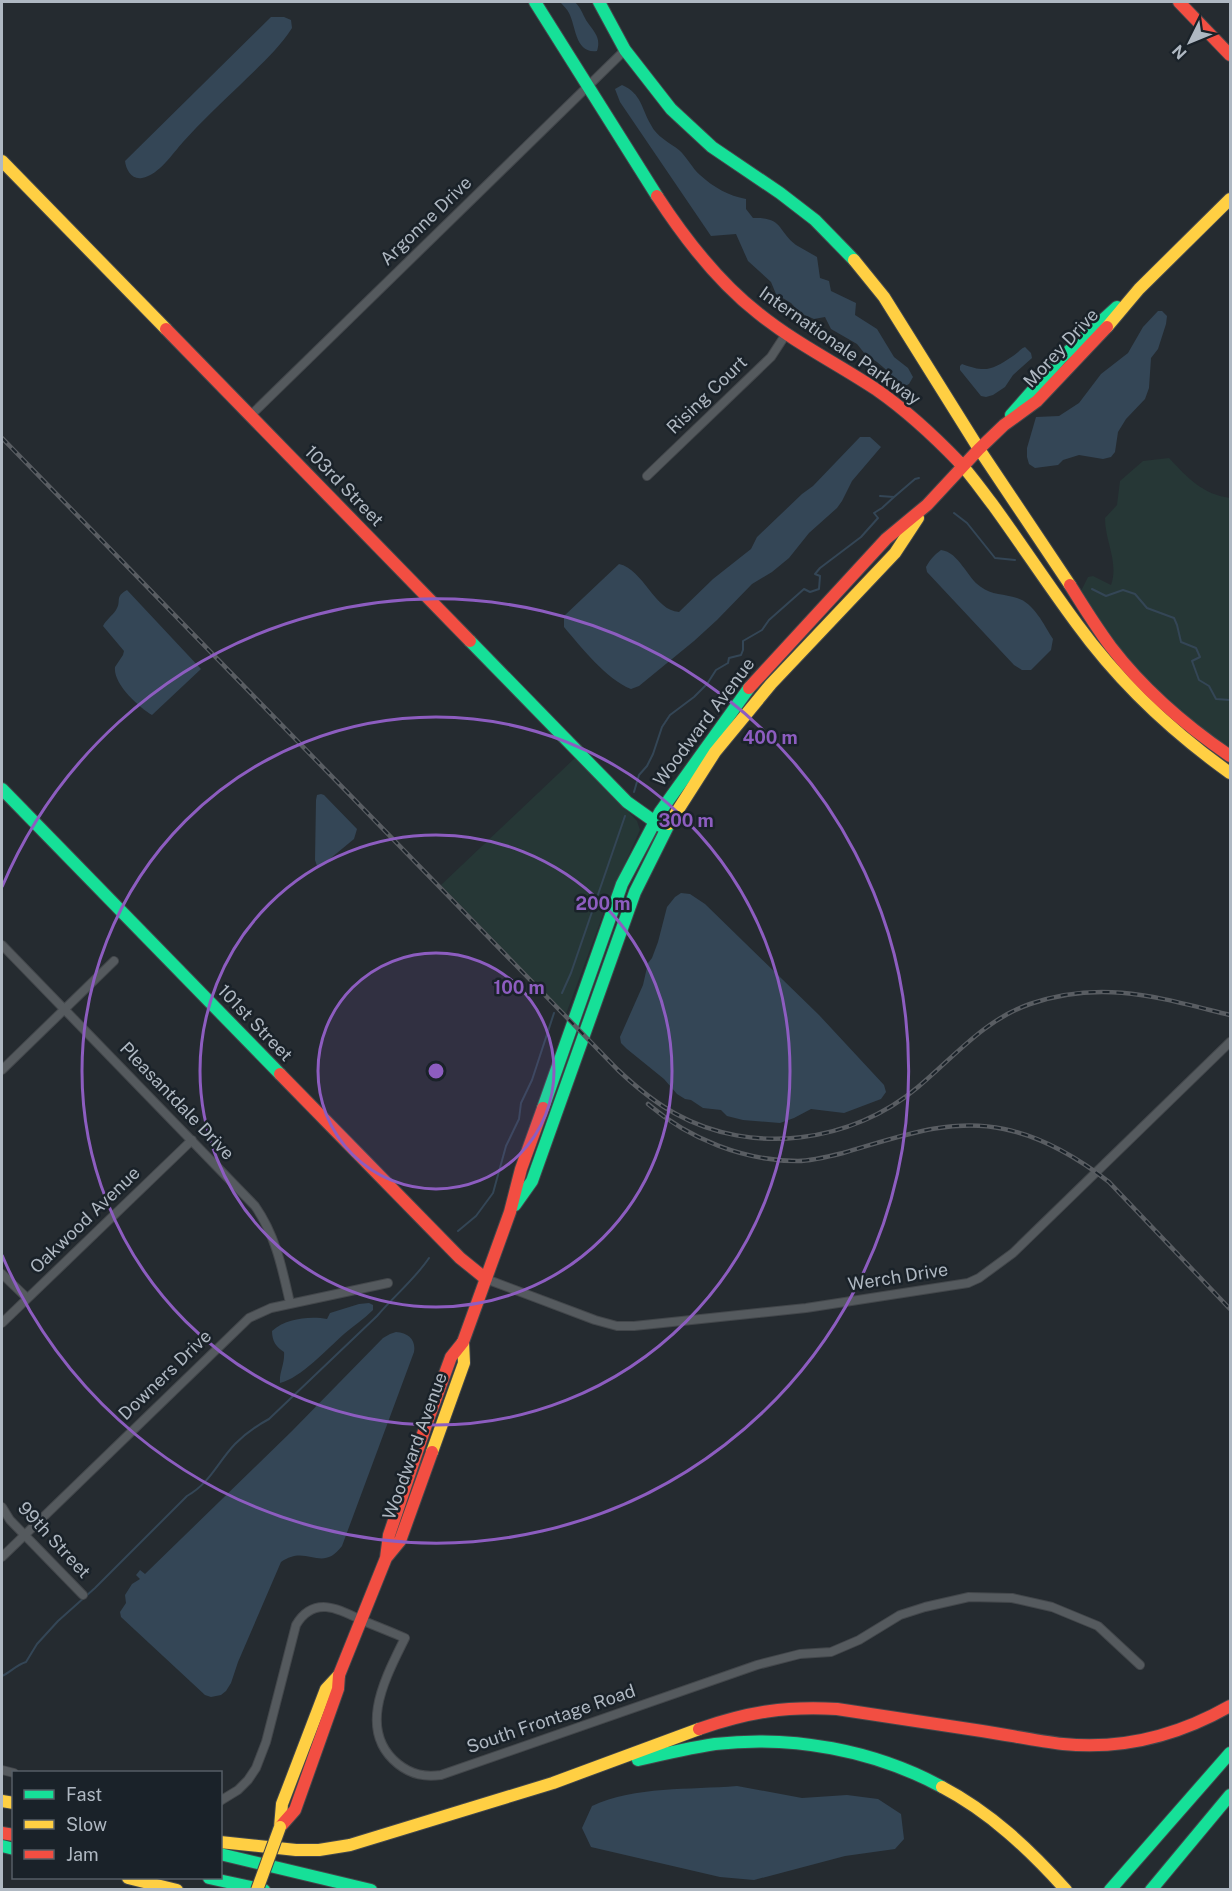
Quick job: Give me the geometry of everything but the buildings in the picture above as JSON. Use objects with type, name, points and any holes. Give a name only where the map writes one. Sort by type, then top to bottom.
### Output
[{"type":"main road","name":"Internationale Parkway","points":[[534,2],[667,213],[692,248],[736,294],[786,334],[896,404],[963,466],[1024,547],[1092,644],[1122,679],[1153,712],[1196,749],[1230,773]]},
{"type":"main road","name":"Internationale Parkway","points":[[599,2],[625,50],[655,90],[698,135],[797,206],[856,261],[884,297],[979,448],[1110,646],[1159,700],[1214,746],[1230,756]]},
{"type":"main road","points":[[1179,2],[1230,55]]},
{"type":"main road","name":"103rd Street","points":[[2,161],[627,802],[665,829]]},
{"type":"main road","name":"Morey Drive","points":[[979,448],[1004,425],[1037,401],[1106,328],[1139,289],[1230,199]]},
{"type":"main road","name":"Woodward Avenue","points":[[257,1890],[280,1827],[282,1804],[326,1689],[339,1675],[386,1558],[400,1541],[464,1363],[463,1341],[510,1212],[521,1169],[622,884],[654,822],[743,694],[886,539],[927,505],[979,448]]},
{"type":"main road","name":"Woodward Avenue","points":[[510,1212],[532,1181],[635,892],[665,829],[715,752],[771,684],[895,553],[927,505]]},
{"type":"main road","name":"101st Street","points":[[2,789],[460,1258],[486,1279]]},
{"type":"main road","points":[[222,1842],[296,1850],[319,1850],[350,1845],[582,1773],[684,1734],[738,1717],[777,1710],[837,1709],[1065,1744],[1100,1745],[1139,1742],[1164,1736],[1195,1725],[1230,1706]]},
{"type":"main road","points":[[582,1773],[718,1744],[783,1743],[820,1747],[862,1756],[907,1770],[955,1794],[998,1823],[1036,1857],[1066,1890]]},
{"type":"main road","points":[[1110,1890],[1230,1753]]},
{"type":"main road","points":[[1150,1890],[1230,1795]]},
{"type":"main road","points":[[222,1854],[371,1890]]},
{"type":"main road","points":[[132,1879],[177,1890]]},
{"type":"main road","points":[[214,1879],[264,1890]]},
{"type":"street","name":"Argonne Drive","points":[[250,416],[625,50]]},
{"type":"street","name":"Rising Court","points":[[647,476],[771,357],[786,334]]},
{"type":"street","name":"Pleasantdale Drive","points":[[2,945],[263,1216],[277,1245],[290,1303]]},
{"type":"street","points":[[2,1070],[114,961]]},
{"type":"street","name":"Werch Drive","points":[[486,1279],[617,1326],[806,1308],[968,1282],[979,1278],[1013,1253],[1230,1042]]},
{"type":"street","name":"Oakwood Avenue","points":[[2,1323],[192,1140]]},
{"type":"street","points":[[2,1274],[27,1298]]},
{"type":"street","name":"Downers Drive","points":[[2,1557],[242,1324],[259,1312],[290,1303],[388,1283]]},
{"type":"street","name":"99th Street","points":[[2,1506],[10,1520],[83,1595]]},
{"type":"street","name":"South Frontage Road","points":[[222,1800],[238,1790],[256,1768],[266,1742],[293,1634],[300,1618],[314,1608],[332,1607],[348,1612],[361,1620],[405,1638],[377,1704],[376,1721],[380,1740],[388,1756],[406,1770],[425,1777],[441,1775],[757,1665],[800,1654],[831,1652],[859,1640],[900,1615],[925,1606],[969,1597],[1012,1598],[1052,1607],[1098,1626],[1140,1665]]},
{"type":"shaded area","points":[[1169,458],[1203,489],[1230,498],[1230,747],[1190,718],[1133,663],[1081,591],[1088,577],[1093,576],[1111,585],[1113,560],[1105,518],[1117,505],[1120,481],[1143,461]]},
{"type":"shaded area","points":[[576,757],[637,821],[640,830],[608,901],[566,1014],[441,885]]},
{"type":"water","points":[[560,2],[575,2],[597,36],[597,51],[590,51],[580,44],[569,13]]},
{"type":"water","points":[[271,17],[284,17],[291,20],[292,28],[280,44],[197,127],[160,168],[142,178],[132,176],[125,161]]},
{"type":"water","points":[[622,85],[637,97],[656,133],[679,150],[700,175],[733,196],[746,199],[746,209],[753,218],[775,222],[796,245],[817,257],[820,278],[829,281],[831,291],[856,303],[855,315],[877,329],[894,357],[908,368],[913,377],[909,384],[903,387],[895,382],[890,373],[865,354],[857,344],[831,329],[825,317],[814,319],[800,313],[791,303],[776,294],[771,282],[748,261],[736,234],[711,236],[620,102],[615,89]]},
{"type":"water","points":[[1158,311],[1162,311],[1167,316],[1158,349],[1151,358],[1149,388],[1145,399],[1126,419],[1118,432],[1115,452],[1111,457],[1103,459],[1079,455],[1063,460],[1058,465],[1035,468],[1029,464],[1027,448],[1036,417],[1059,416],[1079,403],[1101,374],[1128,353],[1143,327]]},
{"type":"water","points":[[1025,347],[1031,353],[1032,358],[1013,375],[1005,387],[993,395],[981,396],[960,370],[962,364],[977,369],[989,369],[1006,361]]},
{"type":"water","points":[[860,437],[870,437],[881,447],[852,481],[837,508],[809,533],[789,558],[752,584],[694,641],[639,686],[631,689],[612,678],[594,662],[564,627],[564,616],[619,564],[635,573],[663,605],[679,612],[713,579],[751,549],[757,537],[813,486]]},
{"type":"water","points":[[941,550],[953,555],[981,587],[989,592],[1023,601],[1038,615],[1053,639],[1051,650],[1031,670],[1022,670],[1014,665],[927,572],[926,567]]},
{"type":"water","points":[[127,590],[201,669],[152,715],[134,701],[118,681],[115,667],[124,651],[103,626],[118,607],[119,597]]},
{"type":"water","points":[[321,794],[357,829],[354,839],[320,867],[317,866],[315,860],[316,800],[317,795]]},
{"type":"water","points":[[681,893],[690,894],[705,904],[819,1015],[884,1085],[886,1092],[881,1099],[844,1113],[811,1109],[780,1123],[743,1120],[727,1116],[721,1110],[703,1108],[677,1094],[664,1079],[621,1043],[620,1037],[643,985],[667,907]]},
{"type":"water","points":[[369,1303],[373,1305],[370,1313],[305,1369],[280,1383],[284,1352],[275,1343],[272,1331],[284,1323],[306,1318],[327,1319],[330,1313]]},
{"type":"water","points":[[396,1332],[411,1338],[414,1352],[342,1546],[327,1558],[299,1555],[281,1562],[231,1683],[221,1695],[211,1697],[205,1695],[121,1617],[120,1612],[126,1603],[125,1595],[132,1584],[140,1579],[136,1575],[140,1570],[145,1574],[292,1431],[383,1338]]},
{"type":"water","points":[[737,1786],[802,1798],[847,1795],[878,1799],[901,1814],[904,1839],[895,1849],[845,1856],[754,1880],[720,1877],[591,1847],[582,1828],[592,1806],[626,1795],[663,1790]]},
{"type":"waterway","points":[[880,496],[894,497],[919,478]]},
{"type":"waterway","points":[[634,792],[639,775],[647,766],[662,727],[670,715],[694,697],[707,684],[716,670],[728,663],[729,658],[741,655],[743,641],[762,630],[769,620],[804,589],[810,592],[819,589],[820,576],[815,574],[861,537],[878,518],[874,513],[894,497]]},
{"type":"waterway","points":[[954,513],[967,523],[995,558],[1015,560]]},
{"type":"waterway","points":[[1092,589],[1106,596],[1123,590],[1135,594],[1147,608],[1174,618],[1181,642],[1196,648],[1200,657],[1192,661],[1199,680],[1209,686],[1216,699],[1230,700]]},
{"type":"waterway","points":[[562,993],[625,816]]},
{"type":"waterway","points":[[458,1231],[476,1216],[493,1193],[506,1146],[519,1119],[521,1103],[532,1080],[554,1013]]},
{"type":"waterway","points":[[2,1676],[26,1662],[37,1644],[58,1621],[95,1588],[187,1496],[202,1485],[239,1440],[269,1419],[377,1316],[429,1258]]},
{"type":"railway","points":[[2,438],[618,1070],[646,1094],[676,1114],[706,1127],[737,1135],[769,1139],[801,1137],[832,1131],[863,1121],[892,1106],[918,1087],[984,1029],[1013,1011],[1057,997],[1082,993],[1131,994],[1155,997],[1230,1015]]},
{"type":"railway","points":[[648,1104],[681,1128],[718,1146],[778,1160],[803,1161],[821,1158],[942,1127],[983,1126],[1032,1137],[1072,1157],[1109,1182],[1230,1309]]},
{"type":"traffic: fast","points":[[535,2],[657,196]]},
{"type":"traffic: fast","points":[[599,2],[625,50],[671,109],[712,147],[815,220],[854,260]]},
{"type":"traffic: fast","points":[[1011,415],[1061,358],[1117,307]]},
{"type":"traffic: fast","points":[[470,641],[627,802],[665,829]]},
{"type":"traffic: fast","points":[[543,1108],[622,884],[660,812],[749,688]]},
{"type":"traffic: fast","points":[[2,789],[280,1074]]},
{"type":"traffic: fast","points":[[515,1205],[532,1181],[635,892],[669,824]]},
{"type":"traffic: fast","points":[[638,1760],[715,1744],[744,1742],[803,1744],[832,1748],[889,1763],[942,1787]]},
{"type":"traffic: fast","points":[[1110,1890],[1230,1753]]},
{"type":"traffic: fast","points":[[1151,1890],[1230,1795]]},
{"type":"traffic: fast","points":[[2,1846],[12,1848]]},
{"type":"traffic: fast","points":[[222,1854],[371,1890]]},
{"type":"traffic: fast","points":[[214,1879],[264,1890]]},
{"type":"traffic: slow","points":[[2,161],[166,329]]},
{"type":"traffic: slow","points":[[1107,327],[1139,289],[1230,199]]},
{"type":"traffic: slow","points":[[854,260],[884,297],[979,449],[1070,585]]},
{"type":"traffic: slow","points":[[959,462],[993,505],[1077,624],[1111,666],[1167,723],[1230,773]]},
{"type":"traffic: slow","points":[[669,824],[715,752],[771,684],[895,553],[918,518]]},
{"type":"traffic: slow","points":[[432,1452],[464,1363],[463,1342]]},
{"type":"traffic: slow","points":[[280,1827],[282,1804],[326,1689],[339,1675]]},
{"type":"traffic: slow","points":[[222,1842],[296,1850],[319,1850],[350,1845],[553,1783],[699,1729]]},
{"type":"traffic: slow","points":[[942,1787],[993,1820],[1066,1890]]},
{"type":"traffic: slow","points":[[2,1801],[12,1803]]},
{"type":"traffic: slow","points":[[257,1890],[280,1827]]},
{"type":"traffic: slow","points":[[132,1879],[177,1890]]},
{"type":"traffic: jam","points":[[1179,2],[1230,55]]},
{"type":"traffic: jam","points":[[657,196],[703,259],[743,301],[772,324],[888,398],[920,424],[959,462]]},
{"type":"traffic: jam","points":[[749,688],[886,539],[927,505],[1004,425],[1037,401],[1107,327]]},
{"type":"traffic: jam","points":[[166,329],[470,641]]},
{"type":"traffic: jam","points":[[1070,585],[1105,639],[1137,678],[1182,720],[1230,756]]},
{"type":"traffic: jam","points":[[280,1074],[460,1258],[486,1279]]},
{"type":"traffic: jam","points":[[386,1558],[389,1535],[425,1428],[451,1357],[463,1342],[510,1212],[521,1169],[543,1108]]},
{"type":"traffic: jam","points":[[280,1827],[295,1810],[338,1689],[339,1675],[386,1558],[400,1541],[432,1452]]},
{"type":"traffic: jam","points":[[699,1729],[750,1714],[800,1708],[837,1709],[1053,1743],[1107,1745],[1150,1738],[1170,1732],[1191,1725],[1230,1706]]},
{"type":"traffic: jam","points":[[2,1833],[12,1835]]}]
